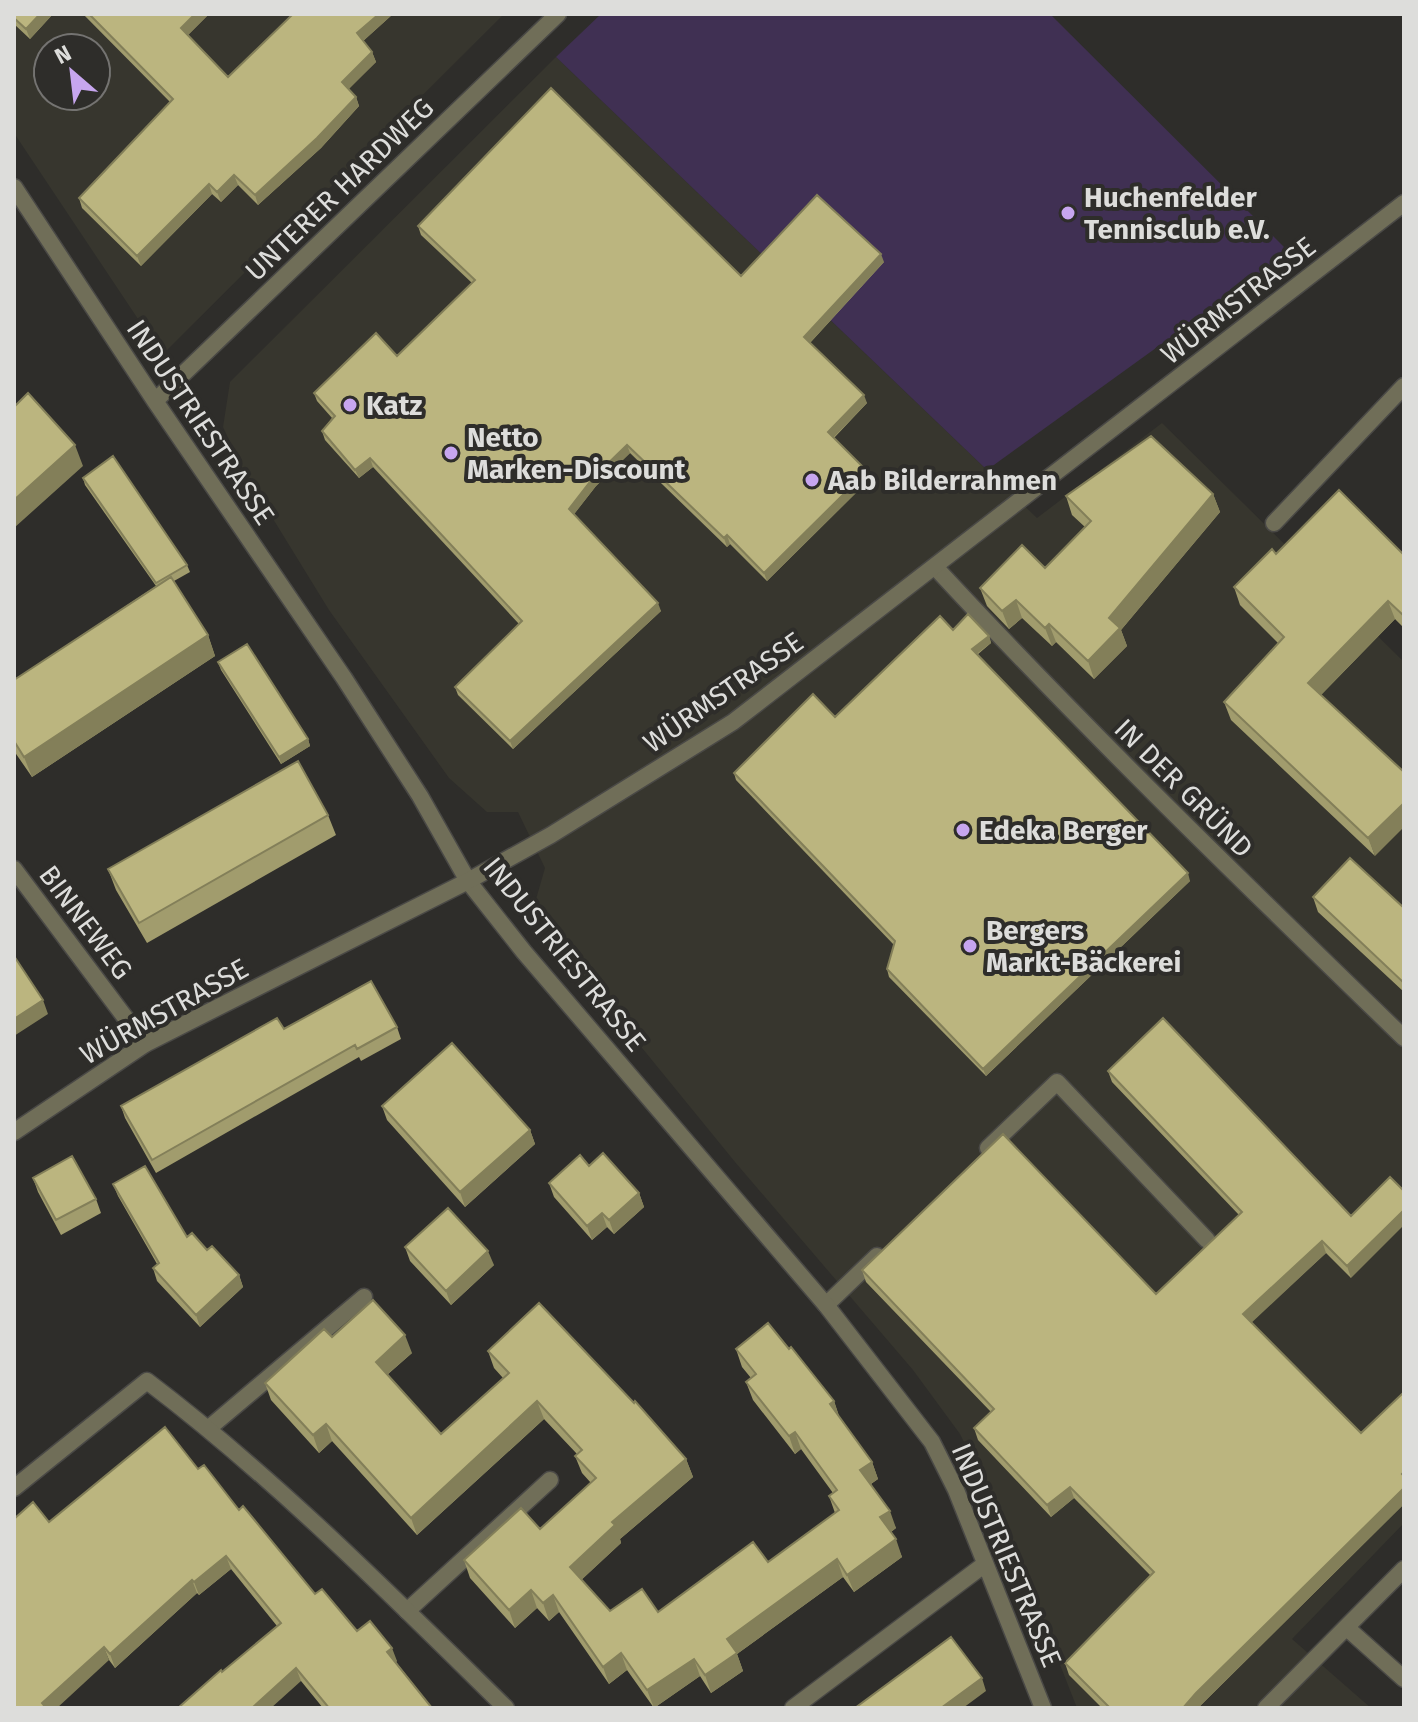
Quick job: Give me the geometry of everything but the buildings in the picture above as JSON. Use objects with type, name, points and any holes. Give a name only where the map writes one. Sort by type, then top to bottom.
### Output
[{"type":"street","name":"UNTERER HARDWEG","points":[[155,401],[558,14]]},
{"type":"street","name":"INDUSTRIESTRASSE","points":[[14,187],[344,678],[420,796],[468,881],[524,952],[826,1305],[932,1442],[956,1490],[1043,1708]]},
{"type":"street","name":"WÜRMSTRASSE","points":[[14,1132],[145,1044],[468,881],[551,835],[733,722],[1404,203]]},
{"type":"street","points":[[1274,523],[1404,386]]},
{"type":"street","name":"IN DER GRÜND","points":[[936,568],[1171,813],[1404,1038]]},
{"type":"street","name":"BINNEWEG","points":[[14,869],[145,1044]]},
{"type":"street","points":[[979,1157],[1057,1082],[1207,1240]]},
{"type":"street","points":[[826,1305],[890,1243]]},
{"type":"street","points":[[209,1428],[364,1297]]},
{"type":"street","points":[[14,1488],[147,1381],[209,1428],[407,1611],[506,1708]]},
{"type":"street","points":[[407,1611],[550,1480]]},
{"type":"street","points":[[793,1708],[985,1564]]},
{"type":"street","points":[[1266,1708],[1404,1569]]},
{"type":"street","points":[[1347,1628],[1404,1679]]},
{"type":"shaded area","points":[[14,14],[504,14],[162,355],[14,133]]},
{"type":"shaded area","points":[[601,14],[1050,14],[1289,252],[987,470],[556,57]]},
{"type":"shaded area","points":[[556,57],[1037,518],[1162,423],[1404,662],[1404,1523],[1292,1639],[1371,1708],[1077,1708],[1006,1527],[960,1434],[913,1370],[735,1162],[563,951],[534,906],[545,868],[518,812],[487,812],[449,778],[329,610],[243,470],[223,427],[230,382]]},
{"type":"place","name":"Huchenfelder Tennisclub e.V.","points":[[1068,213]]},
{"type":"place","name":"Katz","points":[[350,405]]},
{"type":"place","name":"Netto Marken-Discount","points":[[451,453]]},
{"type":"place","name":"Aab Bilderrahmen","points":[[812,480]]},
{"type":"place","name":"Edeka Berger","points":[[963,830]]},
{"type":"place","name":"Bergers Markt-Bäckerei","points":[[970,946]]}]
